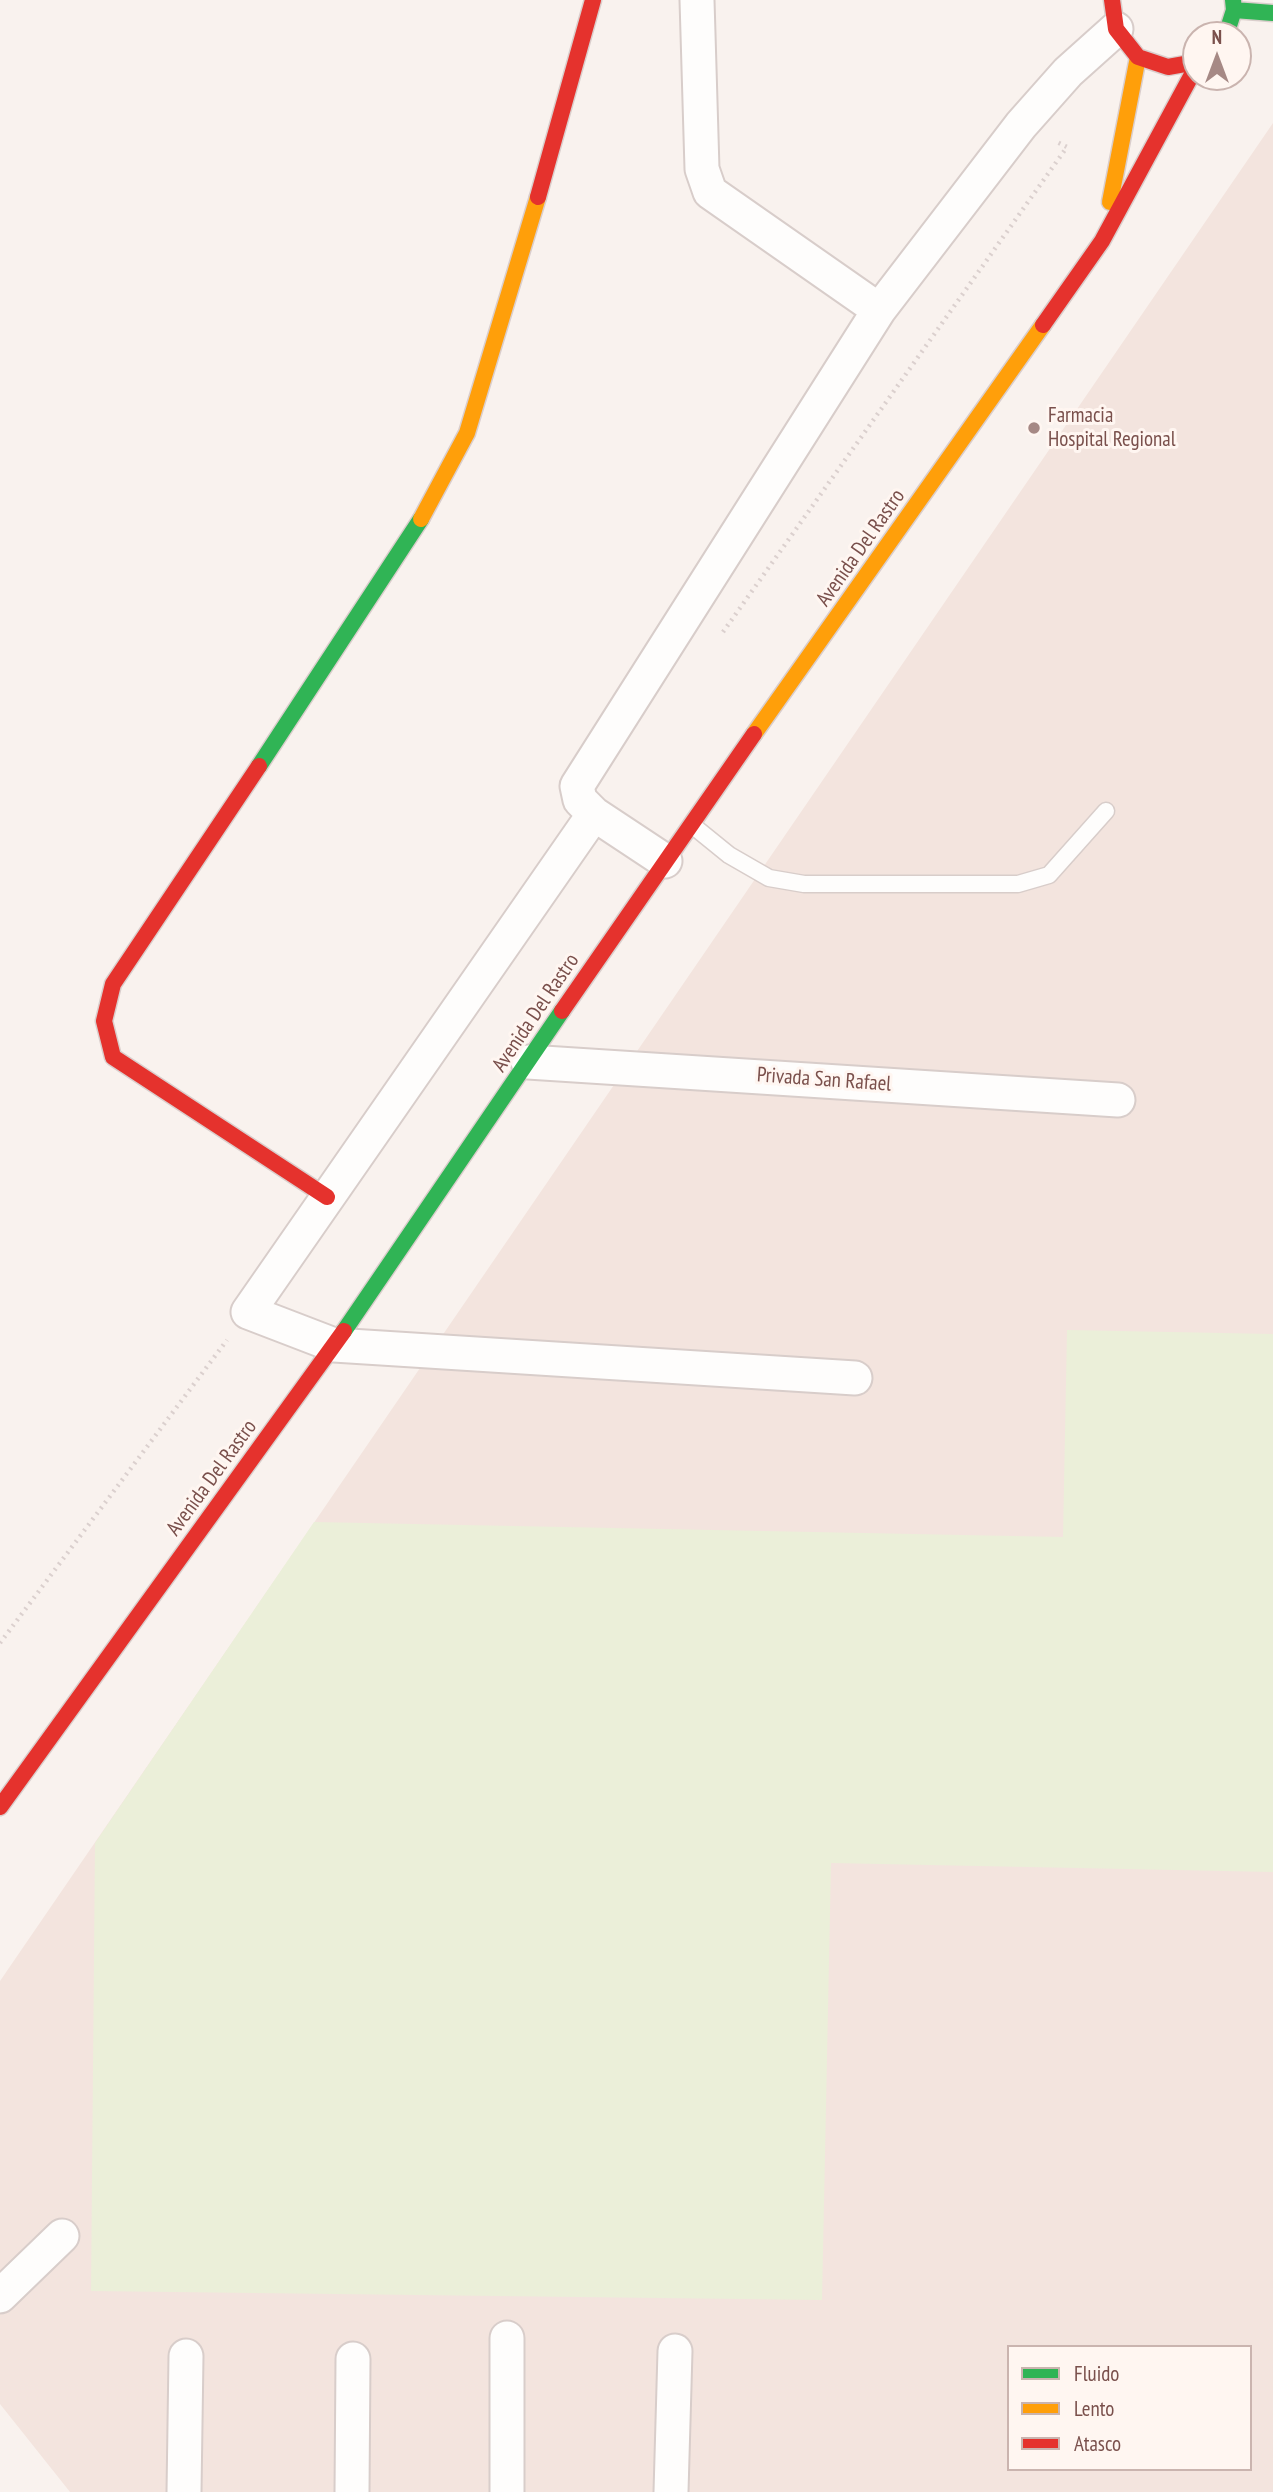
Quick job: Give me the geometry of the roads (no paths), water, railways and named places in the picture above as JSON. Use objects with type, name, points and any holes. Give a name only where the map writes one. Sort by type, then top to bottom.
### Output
[{"type":"main road","points":[[327,1197],[113,1057],[104,1021],[107,1002],[113,984],[398,557],[467,433],[517,269],[593,0]]},
{"type":"main road","points":[[1233,5],[1273,13]]},
{"type":"main road","points":[[1114,14],[1125,44],[1138,57],[1168,67],[1182,64]]},
{"type":"main road","name":"Avenida Del Rastro","points":[[1102,241],[1138,57]]},
{"type":"main road","name":"Avenida Del Rastro","points":[[0,1807],[334,1345],[664,861],[1102,241],[1183,91]]},
{"type":"street","points":[[697,0],[702,169],[710,192],[879,310]]},
{"type":"street","points":[[664,861],[594,814],[580,800],[577,786],[879,310],[1021,125],[1114,14]]},
{"type":"street","points":[[594,814],[248,1312],[334,1345],[855,1378]]},
{"type":"street","name":"Privada San Rafael","points":[[528,1062],[1118,1100]]},
{"type":"street","points":[[0,2296],[62,2236]]},
{"type":"street","points":[[507,2338],[507,2492]]},
{"type":"street","points":[[671,2492],[675,2351]]},
{"type":"street","points":[[184,2492],[186,2356]]},
{"type":"street","points":[[352,2492],[353,2359]]},
{"type":"lane","points":[[692,825],[729,855],[769,878],[804,884],[1018,884],[1049,875],[1106,811]]},
{"type":"place","name":"Farmacia Hospital Regional","points":[[1034,428]]}]
